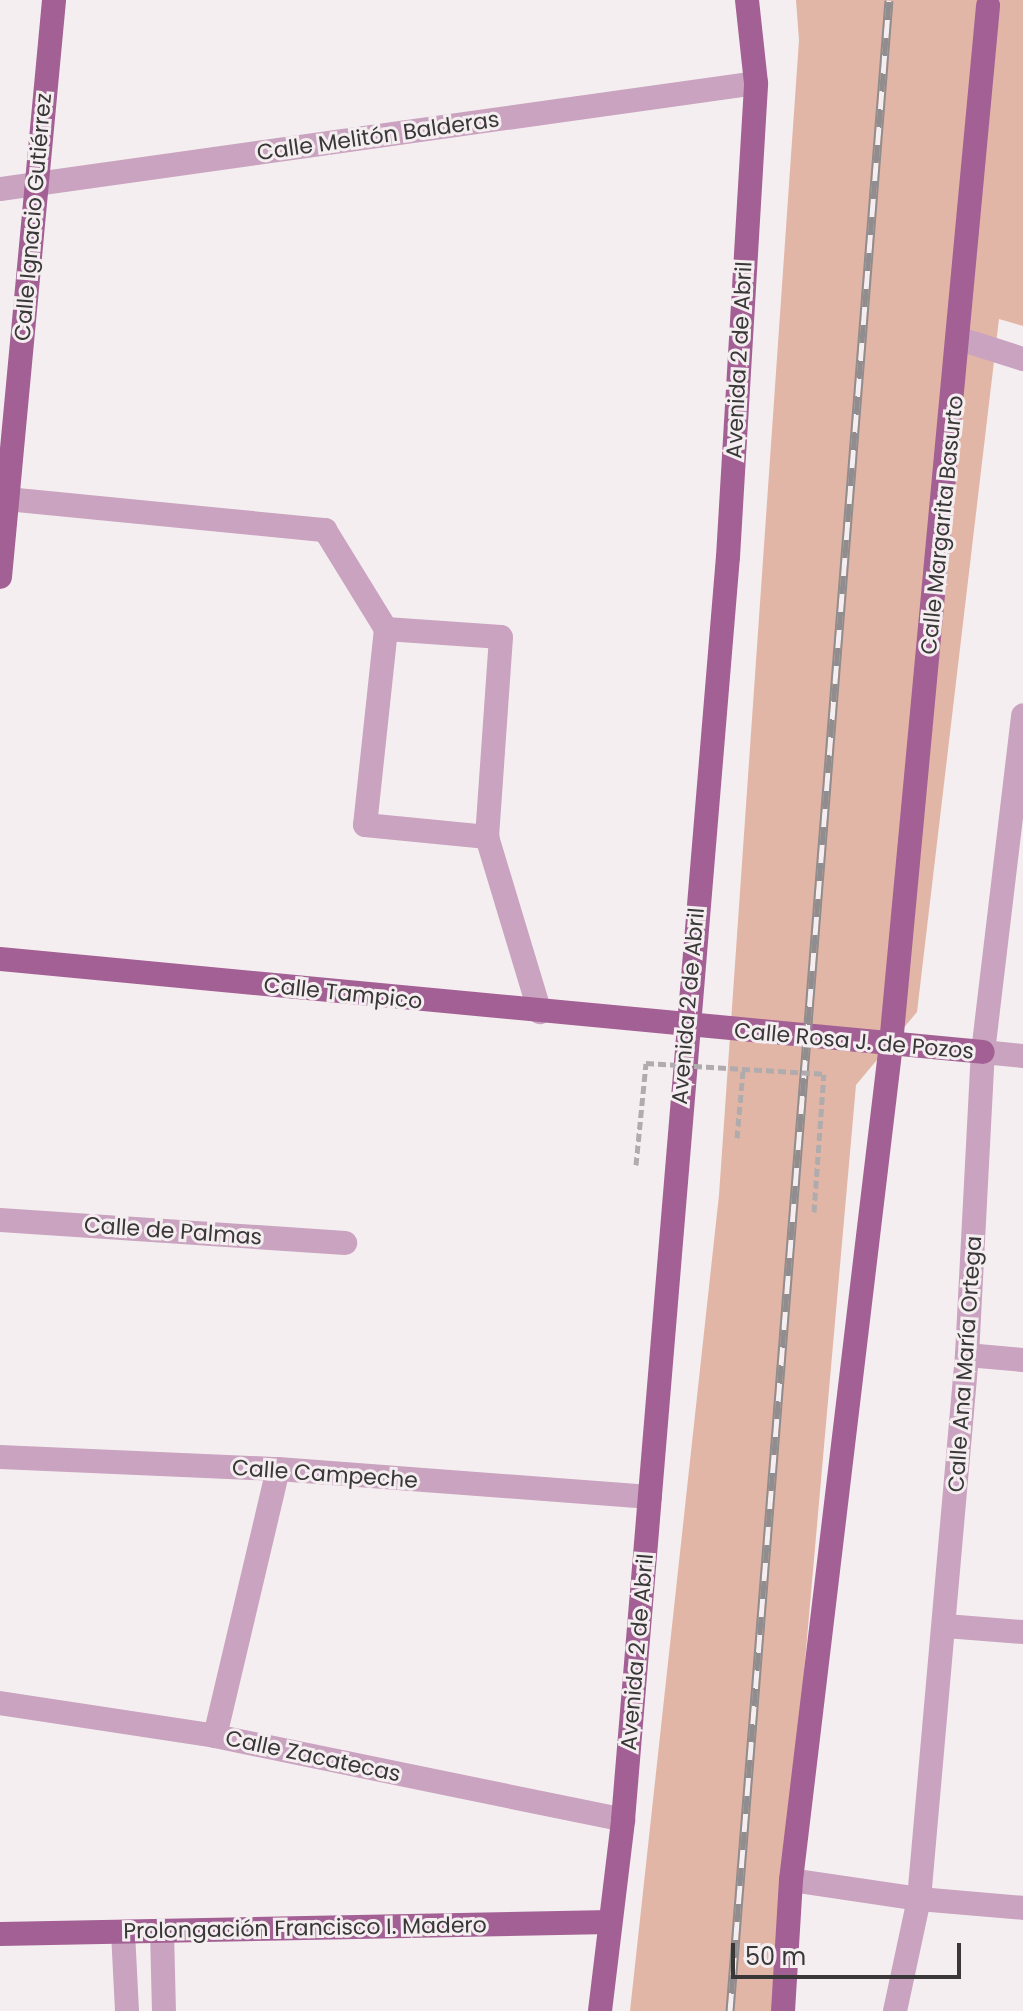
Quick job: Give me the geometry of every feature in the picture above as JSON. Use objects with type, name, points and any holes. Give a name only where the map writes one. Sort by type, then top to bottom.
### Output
[{"type":"main road","name":"Calle Ignacio Gutiérrez","points":[[0,577],[54,0]]},
{"type":"main road","name":"Avenida 2 de Abril","points":[[600,2011],[623,1820],[685,1027],[728,557],[756,83],[747,0]]},
{"type":"main road","name":"Calle Margarita Basurto","points":[[782,2004],[791,1880],[891,1044],[990,2]]},
{"type":"main road","name":"Calle Tampico","points":[[0,959],[685,1027]]},
{"type":"main road","name":"Calle Rosa J. de Pozos","points":[[685,1027],[983,1052]]},
{"type":"main road","name":"Prolongación Francisco I. Madero","points":[[0,1934],[610,1922]]},
{"type":"street","name":"Calle Melitón Balderas","points":[[0,189],[756,83]]},
{"type":"street","points":[[960,339],[1023,359]]},
{"type":"street","points":[[7,499],[325,530],[386,629],[365,825],[487,837]]},
{"type":"street","points":[[386,629],[501,637],[487,837],[540,1012]]},
{"type":"street","name":"Calle Ana María Ortega","points":[[895,2011],[919,1899],[946,1626],[967,1355],[983,1052],[1023,715]]},
{"type":"street","name":"Calle Rosa J. de Pozos","points":[[983,1052],[1023,1056]]},
{"type":"street","name":"Calle de Palmas","points":[[0,1220],[345,1243]]},
{"type":"street","points":[[967,1355],[1023,1360]]},
{"type":"street","name":"Calle Campeche","points":[[0,1457],[278,1469],[650,1497]]},
{"type":"street","points":[[215,1736],[278,1469]]},
{"type":"street","points":[[946,1626],[1023,1632]]},
{"type":"street","name":"Calle Zacatecas","points":[[0,1703],[215,1736],[623,1820]]},
{"type":"street","points":[[791,1880],[919,1899],[1023,1908]]},
{"type":"street","points":[[162,1931],[164,2011]]},
{"type":"street","points":[[123,1932],[127,2011]]},
{"type":"path","points":[[636,1165],[646,1063],[824,1074],[814,1212]]},
{"type":"path","points":[[737,1138],[743,1071]]},
{"type":"shaded area","points":[[796,0],[1023,0],[1023,326],[999,319],[917,1012],[856,1085],[774,2011],[630,2011],[719,1195],[799,40]]},
{"type":"railway","points":[[730,2011],[889,0]]}]
